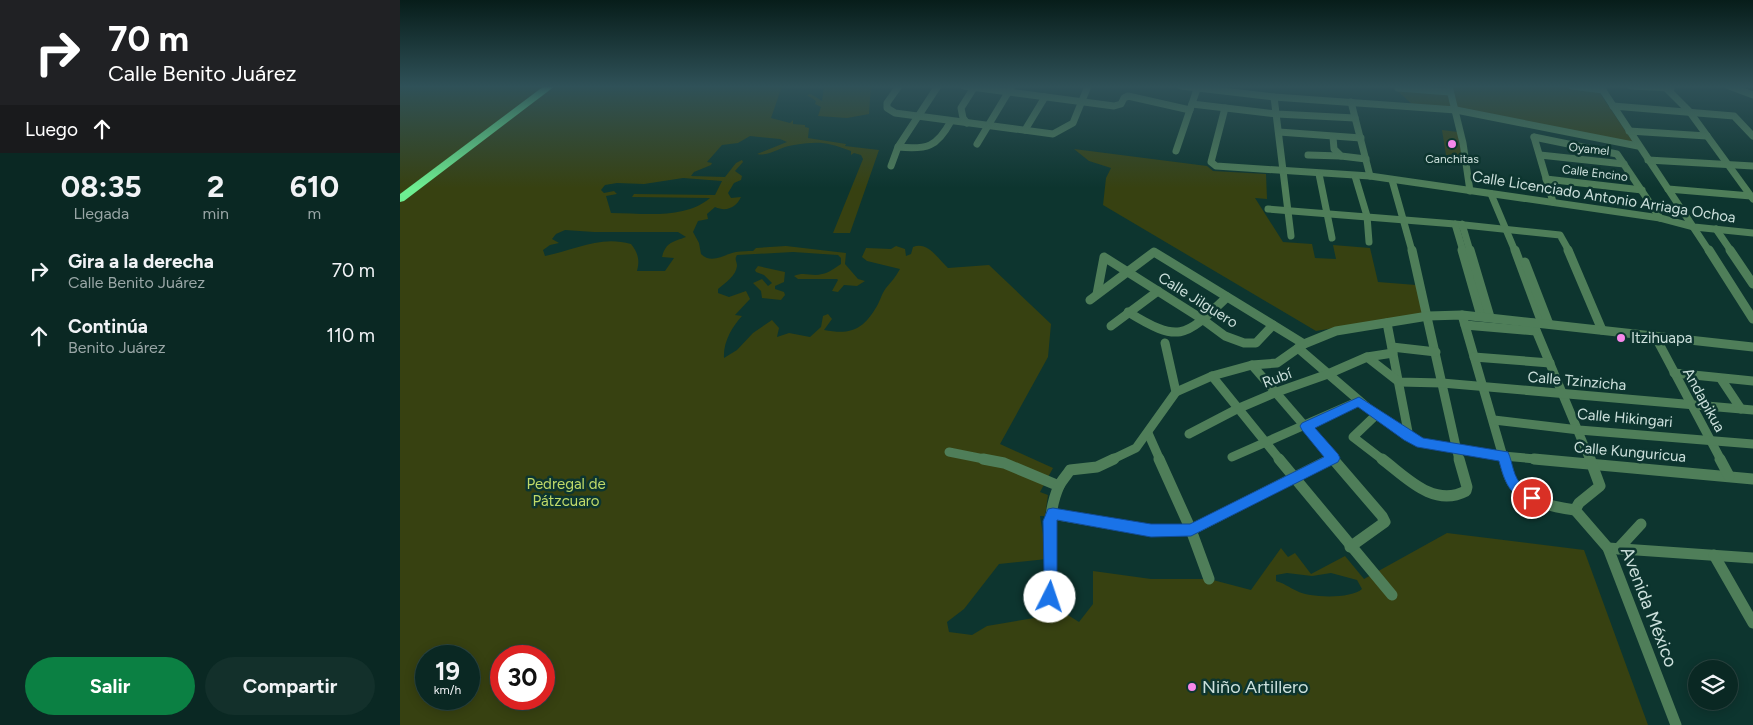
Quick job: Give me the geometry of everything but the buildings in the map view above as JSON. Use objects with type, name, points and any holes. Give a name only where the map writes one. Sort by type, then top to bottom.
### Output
[{"type":"highway","points":[[400,190],[493,120]]},
{"type":"highway","points":[[400,199],[505,120]]},
{"type":"street","points":[[891,166],[898,147],[917,120]]},
{"type":"street","points":[[944,120],[1053,134],[1073,123],[1074,120]]},
{"type":"street","points":[[978,144],[993,120]]},
{"type":"street","points":[[1025,130],[1030,120]]},
{"type":"street","points":[[1176,152],[1187,120]]},
{"type":"street","name":"Calle Licenciado Antonio Arriaga Ochoa","points":[[1222,120],[1211,162],[1212,165],[1319,174],[1370,176],[1660,218],[1694,227],[1753,233]]},
{"type":"street","points":[[1278,120],[1291,236]]},
{"type":"street","points":[[1356,120],[1370,176]]},
{"type":"street","points":[[1458,120],[1470,191]]},
{"type":"street","points":[[1506,120],[1638,146]]},
{"type":"street","points":[[1622,120],[1753,319]]},
{"type":"street","points":[[1695,120],[1752,197]]},
{"type":"street","points":[[1738,120],[1753,136]]},
{"type":"street","points":[[898,147],[915,149],[930,147],[941,139],[951,121]]},
{"type":"street","points":[[1630,131],[1707,136]]},
{"type":"street","points":[[1279,132],[1361,138]]},
{"type":"street","points":[[1333,137],[1334,149],[1341,156]]},
{"type":"street","points":[[1534,137],[1617,154],[1660,218]]},
{"type":"street","points":[[1534,137],[1553,202]]},
{"type":"street","points":[[1308,155],[1366,159]]},
{"type":"street","name":"Oyamel","points":[[1540,155],[1624,164]]},
{"type":"street","points":[[1648,160],[1753,166]]},
{"type":"street","points":[[1319,174],[1332,238]]},
{"type":"street","points":[[1355,176],[1367,216],[1369,242]]},
{"type":"street","name":"Calle Encino","points":[[1546,179],[1642,190]]},
{"type":"street","points":[[1376,415],[1353,437],[1420,489],[1433,495],[1451,495],[1466,491],[1467,487],[1455,449],[1428,316],[1392,180]]},
{"type":"street","points":[[1668,189],[1752,197]]},
{"type":"street","points":[[1462,315],[1510,479],[1518,490],[1550,508],[1575,510],[1579,503],[1600,486],[1564,393],[1550,363],[1526,274],[1509,229],[1491,194]]},
{"type":"street","points":[[1268,209],[1458,224],[1560,235],[1564,240],[1602,330]]},
{"type":"street","points":[[1458,224],[1485,317]]},
{"type":"street","points":[[1716,229],[1753,284]]},
{"type":"street","name":"Calle Kunguricua","points":[[1127,272],[1154,252],[1273,325],[1301,346],[1359,402],[1409,437],[1421,443],[1504,456],[1753,479]]},
{"type":"street","points":[[1090,300],[1127,272],[1104,257],[1097,294]]},
{"type":"street","name":"Calle Jilguero","points":[[1127,272],[1202,319],[1225,336],[1244,343],[1256,343],[1273,325]]},
{"type":"street","points":[[1111,326],[1158,291]]},
{"type":"street","points":[[1128,312],[1166,333],[1177,335],[1187,332],[1226,297]]},
{"type":"street","points":[[1050,597],[1050,521],[1059,486],[1070,470],[1097,467],[1136,448],[1176,392],[1212,376],[1252,366],[1277,363],[1301,346],[1336,332],[1428,316],[1462,315],[1753,348]]},
{"type":"street","points":[[1387,323],[1409,437]]},
{"type":"street","points":[[1465,325],[1540,325]]},
{"type":"street","name":"Andapikua","points":[[1655,336],[1729,476]]},
{"type":"street","points":[[1165,342],[1176,392]]},
{"type":"street","name":"Rubí","points":[[1189,434],[1237,409],[1277,392],[1328,374],[1367,356],[1392,350],[1436,352]]},
{"type":"street","points":[[1367,356],[1389,376],[1399,382]]},
{"type":"street","points":[[1474,357],[1550,363]]},
{"type":"street","points":[[1252,366],[1277,392],[1382,516],[1384,522],[1380,527],[1353,551]]},
{"type":"street","points":[[1674,373],[1753,381]]},
{"type":"street","points":[[1212,376],[1353,551],[1392,595]]},
{"type":"street","points":[[1721,379],[1741,409]]},
{"type":"street","name":"Calle Tzinzicha","points":[[1399,382],[1442,383],[1753,410]]},
{"type":"street","points":[[1232,457],[1359,402]]},
{"type":"street","name":"Calle Hikingari","points":[[1494,420],[1579,430],[1753,444]]},
{"type":"street","points":[[1148,433],[1191,530],[1209,578]]},
{"type":"street","points":[[949,452],[1004,463],[1059,486]]},
{"type":"street","points":[[1053,514],[1151,530],[1191,530],[1295,479],[1333,458]]},
{"type":"street","name":"Avenida México","points":[[1575,510],[1613,548],[1676,725]]},
{"type":"street","points":[[1613,548],[1641,524]]},
{"type":"street","points":[[1613,548],[1753,558]]},
{"type":"street","points":[[1714,555],[1753,624]]},
{"type":"green space","name":"Pedregal de Pátzcuaro","points":[[400,120],[778,120],[790,123],[793,120],[793,124],[805,125],[805,127],[809,128],[808,138],[846,144],[845,146],[879,150],[850,233],[833,233],[863,159],[861,155],[854,153],[851,155],[851,151],[829,144],[817,143],[789,146],[762,155],[757,154],[787,142],[780,139],[750,136],[738,143],[722,145],[707,162],[712,163],[711,165],[694,172],[691,176],[725,177],[736,163],[742,160],[743,162],[735,171],[742,176],[741,180],[734,183],[728,193],[731,198],[741,197],[730,208],[715,207],[707,214],[708,219],[698,221],[693,232],[699,243],[701,254],[709,259],[736,252],[753,251],[756,248],[786,246],[846,253],[845,264],[858,279],[865,281],[857,286],[844,285],[838,292],[832,291],[837,279],[798,279],[794,276],[801,274],[818,275],[827,272],[841,264],[841,258],[838,255],[793,252],[737,255],[735,273],[718,289],[718,293],[729,297],[746,291],[750,299],[735,315],[742,316],[729,335],[725,346],[724,358],[737,350],[753,333],[772,320],[779,328],[777,337],[789,333],[810,337],[821,327],[823,316],[828,314],[832,319],[824,330],[849,331],[867,321],[900,269],[867,261],[862,257],[866,248],[891,249],[896,246],[905,249],[906,256],[911,254],[913,247],[923,246],[948,268],[989,265],[1051,324],[1048,357],[1000,444],[1053,468],[1040,492],[1048,495],[1045,516],[1040,516],[1047,559],[999,564],[964,609],[947,622],[949,632],[972,635],[987,626],[1034,618],[1032,603],[1055,607],[1079,622],[1093,604],[1093,571],[1151,579],[1209,579],[1251,590],[1281,548],[1288,557],[1295,553],[1311,574],[1345,556],[1364,579],[1447,533],[1584,550],[1648,725],[400,725]],"holes":[[[683,178],[722,181],[715,195],[634,194],[632,197],[710,198],[688,210],[663,214],[611,213],[606,196],[617,194],[614,191],[604,193],[601,190],[605,185],[617,183],[644,184]],[[565,230],[678,232],[686,237],[671,243],[666,248],[662,257],[674,258],[665,271],[637,271],[638,257],[635,250],[631,244],[620,242],[598,242],[545,256],[543,250],[550,245],[559,243],[552,239],[556,234]],[[1287,573],[1312,576],[1331,573],[1357,580],[1362,589],[1349,595],[1320,596],[1297,591],[1276,581],[1276,575]]]},
{"type":"green space","points":[[1501,120],[1618,120],[1633,142]]},
{"type":"green space","name":"Canchitas","points":[[1442,130],[1458,132],[1462,158],[1446,155]]},
{"type":"green space","points":[[1074,149],[1207,166],[1213,171],[1266,174],[1267,199],[1255,198],[1283,242],[1312,244],[1315,258],[1336,259],[1333,245],[1370,248],[1378,282],[1416,285],[1424,313],[1316,331],[1103,205],[1106,178],[1111,168],[1089,161]]},
{"type":"green space","points":[[758,266],[785,272],[784,282],[775,286],[775,289],[784,292],[785,295],[781,300],[762,298],[761,291],[753,283],[762,279],[768,286],[772,283],[764,275],[756,272],[755,270]]},
{"type":"place","name":"Canchitas","points":[[1452,144]]},
{"type":"place","name":"Itzihuapa","points":[[1621,338]]},
{"type":"place","name":"Niño Artillero","points":[[1192,687]]},
{"type":"route","points":[[1050,597],[1050,521],[1053,514],[1151,530],[1191,530],[1295,479],[1333,458],[1306,426],[1359,402],[1409,437],[1421,443],[1504,456],[1510,479],[1518,490],[1532,498]]}]
